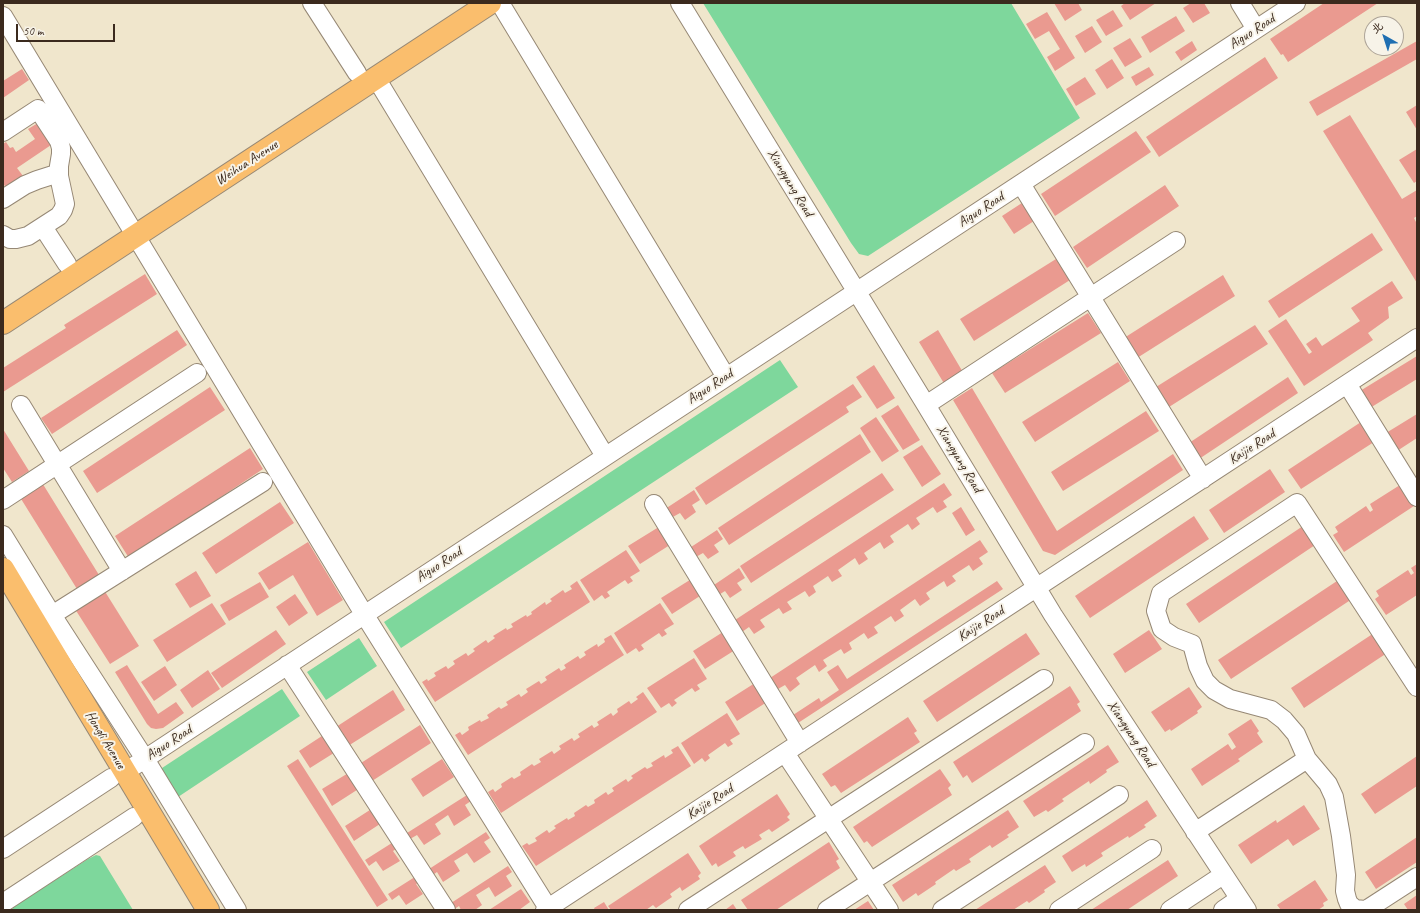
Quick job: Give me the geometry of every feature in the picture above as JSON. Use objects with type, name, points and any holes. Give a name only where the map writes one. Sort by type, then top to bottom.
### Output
[{"type":"main road","name":"Weihua Avenue","points":[[367,75],[463,3]]},
{"type":"main road","name":"Weihua Avenue","points":[[3,323],[132,230],[367,75],[490,3]]},
{"type":"main road","name":"Weihua Avenue","points":[[3,306],[67,264],[132,230]]},
{"type":"main road","name":"Hongli Avenue","points":[[3,569],[118,775],[134,817],[190,910]]},
{"type":"main road","name":"Hongli Avenue","points":[[3,599],[208,910]]},
{"type":"street","points":[[312,3],[367,75],[605,456]]},
{"type":"street","points":[[500,3],[726,377]]},
{"type":"street","name":"Xiangyang Road","points":[[680,3],[857,291],[1053,615],[1243,905]]},
{"type":"street","points":[[1240,3],[1256,29]]},
{"type":"street","name":"Aiguo Road","points":[[3,849],[145,759],[1296,3]]},
{"type":"street","points":[[3,16],[364,614],[546,909]]},
{"type":"street","points":[[3,132],[38,109],[59,140],[61,148],[59,173],[65,204],[59,216],[28,236],[16,240],[10,239],[3,234]]},
{"type":"street","points":[[3,199],[26,185],[59,173]]},
{"type":"street","points":[[1020,184],[1203,479]]},
{"type":"street","points":[[43,227],[67,264]]},
{"type":"street","points":[[926,405],[1176,241]]},
{"type":"street","name":"Kaijie Road","points":[[546,909],[1417,338]]},
{"type":"street","points":[[3,500],[197,373]]},
{"type":"street","points":[[1347,384],[1417,497]]},
{"type":"street","points":[[21,405],[122,571]]},
{"type":"street","points":[[52,615],[263,482]]},
{"type":"street","points":[[1417,687],[1297,503],[1162,593],[1156,611],[1162,629],[1174,637],[1192,644],[1198,666],[1205,681],[1214,690],[1230,699],[1271,710],[1284,720],[1296,734],[1307,759],[1328,784],[1334,797],[1346,875],[1345,891],[1349,904],[1355,909],[1365,910],[1417,877]]},
{"type":"street","points":[[654,504],[792,748],[828,819],[889,910]]},
{"type":"street","points":[[3,535],[52,615],[145,759],[237,910]]},
{"type":"street","points":[[286,666],[446,910]]},
{"type":"street","points":[[688,910],[1044,679]]},
{"type":"street","points":[[828,910],[1085,743]]},
{"type":"street","points":[[1195,832],[1307,759]]},
{"type":"street","points":[[942,910],[1119,795]]},
{"type":"street","points":[[3,903],[134,817]]},
{"type":"street","points":[[1059,910],[1152,849]]},
{"type":"street","points":[[1170,910],[1223,875]]},
{"type":"street","points":[[1223,910],[1243,905]]},
{"type":"green space","points":[[703,3],[1011,3],[1080,118],[868,256],[859,254]]},
{"type":"green space","points":[[780,360],[798,387],[401,648],[384,622]]},
{"type":"green space","points":[[359,638],[377,666],[326,700],[307,672]]},
{"type":"green space","points":[[282,689],[300,716],[178,797],[159,770]]},
{"type":"green space","points":[[96,855],[100,856],[133,910],[12,910],[13,907]]},
{"type":"building","points":[[1054,3],[1078,3],[1082,10],[1065,21]]},
{"type":"building","points":[[1125,3],[1156,3],[1130,20],[1121,6]]},
{"type":"building","points":[[1191,3],[1204,3],[1210,13],[1193,23],[1183,8]]},
{"type":"building","points":[[1324,3],[1378,3],[1288,62],[1270,39]]},
{"type":"building","points":[[1113,10],[1123,26],[1106,36],[1096,20]]},
{"type":"building","points":[[1047,12],[1075,58],[1055,71],[1047,57],[1060,49],[1049,31],[1035,39],[1026,24]]},
{"type":"building","points":[[1176,16],[1185,31],[1150,53],[1141,37]]},
{"type":"building","points":[[1092,26],[1102,42],[1085,53],[1075,36]]},
{"type":"building","points":[[1130,38],[1142,57],[1125,67],[1113,48]]},
{"type":"building","points":[[1192,41],[1197,50],[1181,61],[1175,52]]},
{"type":"building","points":[[1417,41],[1417,59],[1317,116],[1309,102],[1390,56],[1404,56],[1404,48]]},
{"type":"building","points":[[1265,57],[1278,78],[1159,157],[1146,137]]},
{"type":"building","points":[[1112,59],[1124,78],[1107,89],[1095,70]]},
{"type":"building","points":[[1149,67],[1154,75],[1136,86],[1131,77]]},
{"type":"building","points":[[22,69],[29,80],[3,98],[3,81]]},
{"type":"building","points":[[1085,77],[1096,94],[1076,106],[1066,89]]},
{"type":"building","points":[[1417,105],[1417,130],[1406,112]]},
{"type":"building","points":[[1350,115],[1402,199],[1417,190],[1417,216],[1414,218],[1417,224],[1417,283],[1323,131]]},
{"type":"building","points":[[38,123],[54,143],[17,168],[23,176],[6,188],[3,183],[3,144],[6,142],[10,148],[13,147],[16,152],[35,139],[28,129]]},
{"type":"building","points":[[1136,131],[1151,152],[1055,216],[1041,194]]},
{"type":"building","points":[[1417,149],[1417,181],[1414,183],[1399,160]]},
{"type":"building","points":[[1165,185],[1179,206],[1087,268],[1073,247]]},
{"type":"building","points":[[1025,201],[1037,219],[1014,234],[1002,216]]},
{"type":"building","points":[[1372,233],[1383,250],[1279,318],[1268,301]]},
{"type":"building","points":[[1056,259],[1070,280],[974,341],[960,319]]},
{"type":"building","points":[[145,274],[157,294],[3,392],[3,368],[66,328],[64,325]]},
{"type":"building","points":[[1223,275],[1235,296],[1137,358],[1124,338]]},
{"type":"building","points":[[1392,281],[1403,298],[1388,307],[1389,318],[1368,333],[1373,340],[1304,386],[1268,331],[1286,319],[1309,354],[1312,352],[1306,344],[1316,337],[1322,346],[1360,321],[1351,308]]},
{"type":"building","points":[[1088,313],[1101,333],[1005,393],[992,373]]},
{"type":"building","points":[[1255,325],[1268,344],[1169,407],[1156,387]]},
{"type":"building","points":[[177,330],[187,345],[52,434],[41,418]]},
{"type":"building","points":[[938,330],[964,374],[945,385],[919,342]]},
{"type":"building","points":[[1417,356],[1417,379],[1370,408],[1360,391]]},
{"type":"building","points":[[1118,362],[1130,381],[1035,442],[1022,422]]},
{"type":"building","points":[[874,365],[895,398],[877,409],[856,377]]},
{"type":"building","points":[[1288,377],[1298,393],[1199,459],[1189,443]]},
{"type":"building","points":[[853,384],[862,397],[846,407],[849,412],[706,505],[695,488]]},
{"type":"building","points":[[210,387],[225,410],[97,493],[83,471]]},
{"type":"building","points":[[972,388],[1057,531],[1173,454],[1183,470],[1055,555],[1043,551],[953,400]]},
{"type":"building","points":[[898,405],[920,440],[903,450],[881,416]]},
{"type":"building","points":[[1146,411],[1159,431],[1063,491],[1051,472]]},
{"type":"building","points":[[1417,414],[1417,438],[1397,451],[1386,433]]},
{"type":"building","points":[[876,417],[899,451],[882,462],[860,428]]},
{"type":"building","points":[[1361,422],[1374,442],[1301,489],[1288,470]]},
{"type":"building","points":[[3,429],[29,471],[12,482],[3,468]]},
{"type":"building","points":[[860,434],[871,452],[729,545],[718,528]]},
{"type":"building","points":[[922,445],[941,474],[922,487],[903,457]]},
{"type":"building","points":[[250,448],[263,469],[129,558],[115,536]]},
{"type":"building","points":[[1270,469],[1285,492],[1224,533],[1209,510]]},
{"type":"building","points":[[882,473],[894,490],[751,583],[740,566]]},
{"type":"building","points":[[41,481],[99,575],[77,589],[18,494]]},
{"type":"building","points":[[944,483],[952,495],[943,501],[947,507],[937,513],[933,507],[916,518],[920,524],[912,530],[908,524],[890,536],[894,542],[884,549],[880,542],[864,553],[868,559],[859,565],[855,558],[838,570],[842,576],[832,582],[828,576],[813,586],[816,592],[809,597],[805,591],[787,602],[792,609],[783,614],[779,608],[760,620],[765,627],[754,634],[749,627],[742,632],[735,620]]},
{"type":"building","points":[[1400,485],[1417,504],[1344,552],[1333,535],[1338,532],[1335,527],[1366,506],[1370,512],[1373,510],[1370,504]]},
{"type":"building","points":[[694,490],[700,500],[692,505],[696,512],[685,520],[680,513],[671,518],[665,509]]},
{"type":"building","points":[[280,502],[294,523],[216,574],[202,553]]},
{"type":"building","points":[[961,507],[975,530],[966,536],[952,513]]},
{"type":"building","points":[[1194,516],[1209,539],[1090,618],[1075,596]]},
{"type":"building","points":[[1306,524],[1318,543],[1199,623],[1186,604]]},
{"type":"building","points":[[662,525],[673,543],[640,564],[628,546]]},
{"type":"building","points":[[717,530],[723,539],[714,545],[719,552],[708,559],[703,553],[694,558],[688,549]]},
{"type":"building","points":[[980,540],[988,552],[979,558],[983,564],[973,571],[969,565],[952,576],[956,581],[947,587],[944,581],[926,593],[930,599],[920,606],[915,599],[900,610],[904,616],[895,622],[891,616],[874,627],[878,633],[868,639],[864,633],[849,643],[852,649],[844,654],[841,649],[823,660],[827,666],[819,672],[815,665],[796,678],[800,684],[790,692],[785,685],[778,689],[770,678]]},
{"type":"building","points":[[308,542],[343,600],[317,616],[293,575],[269,590],[258,573]]},
{"type":"building","points":[[626,550],[640,571],[630,577],[633,581],[628,584],[625,580],[607,592],[610,596],[605,599],[602,595],[594,601],[580,580]]},
{"type":"building","points":[[1417,564],[1417,595],[1386,615],[1375,599],[1379,596],[1376,591],[1408,570],[1411,575],[1414,573],[1411,568]]},
{"type":"building","points":[[739,568],[745,578],[737,583],[742,590],[730,598],[725,591],[717,596],[711,587]]},
{"type":"building","points":[[196,571],[211,596],[190,608],[175,584]]},
{"type":"building","points":[[693,578],[703,594],[672,614],[661,598]]},
{"type":"building","points":[[1340,579],[1352,599],[1231,679],[1218,660]]},
{"type":"building","points":[[577,581],[590,602],[435,702],[422,682],[427,679],[428,681],[436,676],[434,673],[446,666],[448,669],[455,664],[453,661],[466,653],[468,656],[475,651],[473,649],[486,640],[488,643],[495,638],[493,636],[506,628],[507,630],[513,627],[511,624],[526,615],[527,617],[532,614],[531,612],[545,602],[546,605],[552,601],[550,599],[563,590],[565,593],[572,589],[570,586]]},
{"type":"building","points":[[997,581],[1003,589],[798,723],[793,715],[819,698],[821,702],[839,690],[827,672],[838,665],[847,679]]},
{"type":"building","points":[[260,582],[269,597],[229,621],[220,605]]},
{"type":"building","points":[[104,590],[139,646],[110,664],[75,609]]},
{"type":"building","points":[[295,594],[308,613],[289,626],[276,607]]},
{"type":"building","points":[[212,603],[226,624],[167,662],[153,640]]},
{"type":"building","points":[[660,603],[674,624],[664,630],[667,634],[662,637],[659,633],[641,645],[644,649],[639,652],[636,648],[627,654],[614,633]]},
{"type":"building","points":[[276,630],[286,644],[222,688],[211,673]]},
{"type":"building","points":[[1149,630],[1162,649],[1125,673],[1113,654]]},
{"type":"building","points":[[723,632],[735,650],[705,669],[693,651]]},
{"type":"building","points":[[1026,633],[1040,654],[937,722],[923,701]]},
{"type":"building","points":[[1374,633],[1387,653],[1304,708],[1291,688]]},
{"type":"building","points":[[611,635],[624,655],[468,755],[455,735],[460,732],[462,735],[469,730],[468,727],[480,720],[481,722],[489,718],[487,715],[499,707],[501,709],[508,705],[506,702],[519,694],[521,697],[528,692],[526,689],[539,681],[541,684],[547,680],[545,677],[559,668],[561,671],[566,668],[564,665],[578,656],[580,659],[586,655],[584,652],[597,644],[598,647],[605,642],[604,639]]},
{"type":"building","points":[[694,658],[707,679],[697,685],[700,689],[695,692],[692,688],[674,700],[677,703],[672,707],[669,703],[661,708],[647,688]]},
{"type":"building","points":[[127,665],[158,714],[176,702],[184,713],[163,728],[151,728],[147,724],[115,672]]},
{"type":"building","points":[[165,666],[177,685],[154,701],[141,682]]},
{"type":"building","points":[[208,670],[220,689],[192,708],[180,690]]},
{"type":"building","points":[[755,683],[767,702],[737,721],[725,702]]},
{"type":"building","points":[[1070,686],[1080,702],[1077,704],[1081,711],[972,783],[967,775],[963,778],[953,762]]},
{"type":"building","points":[[1189,687],[1202,707],[1197,711],[1198,713],[1171,731],[1170,729],[1165,732],[1151,712]]},
{"type":"building","points":[[393,690],[405,710],[348,746],[336,727]]},
{"type":"building","points":[[643,692],[657,712],[501,813],[488,792],[493,789],[495,792],[502,787],[501,784],[512,777],[514,779],[521,775],[520,772],[532,764],[534,766],[541,762],[539,759],[552,751],[554,754],[561,749],[559,746],[572,738],[574,741],[580,737],[578,734],[592,725],[594,728],[599,725],[597,722],[611,713],[613,716],[618,712],[617,709],[629,701],[631,704],[638,699],[636,697]]},
{"type":"building","points":[[727,713],[740,734],[730,740],[733,744],[728,747],[725,743],[708,755],[710,758],[705,762],[702,758],[694,764],[681,743]]},
{"type":"building","points":[[908,717],[917,731],[914,733],[920,742],[841,793],[835,785],[831,787],[822,774]]},
{"type":"building","points":[[1251,719],[1259,731],[1257,733],[1263,742],[1238,759],[1240,761],[1202,786],[1191,769],[1228,744],[1232,750],[1236,747],[1228,734]]},
{"type":"building","points":[[420,725],[431,743],[372,781],[361,763]]},
{"type":"building","points":[[325,734],[337,751],[310,768],[299,751]]},
{"type":"building","points":[[1108,745],[1119,762],[1106,770],[1107,772],[1090,784],[1089,781],[1062,799],[1064,801],[1048,812],[1046,810],[1034,817],[1023,801]]},
{"type":"building","points":[[678,746],[691,766],[536,866],[522,846],[527,843],[529,845],[537,841],[535,838],[547,830],[549,833],[556,828],[554,826],[567,818],[568,820],[575,816],[574,813],[586,805],[588,807],[595,803],[594,800],[606,792],[608,795],[614,791],[612,788],[626,779],[628,782],[633,778],[631,776],[645,767],[647,769],[653,766],[651,763],[664,755],[665,758],[673,753],[671,750]]},
{"type":"building","points":[[1417,756],[1417,786],[1375,814],[1361,794]]},
{"type":"building","points":[[298,759],[388,900],[377,907],[287,766]]},
{"type":"building","points":[[442,759],[454,777],[423,797],[411,779]]},
{"type":"building","points":[[940,769],[951,785],[948,788],[952,795],[872,847],[867,841],[864,843],[853,827]]},
{"type":"building","points":[[350,772],[360,788],[332,806],[322,789]]},
{"type":"building","points":[[777,794],[790,814],[787,817],[790,820],[772,832],[769,829],[759,835],[762,839],[745,849],[743,846],[733,852],[736,856],[718,867],[716,863],[712,866],[699,846]]},
{"type":"building","points":[[467,795],[471,801],[465,805],[471,815],[454,826],[448,815],[435,824],[441,834],[424,845],[417,835],[410,839],[407,833]]},
{"type":"building","points":[[1147,800],[1157,816],[1144,825],[1146,827],[1129,838],[1128,836],[1101,853],[1103,856],[1086,867],[1085,864],[1072,872],[1062,856]]},
{"type":"building","points":[[1304,805],[1320,829],[1293,846],[1288,839],[1251,864],[1238,845],[1276,820],[1277,823]]},
{"type":"building","points":[[373,808],[383,822],[354,841],[345,826]]},
{"type":"building","points":[[1008,810],[1019,827],[1007,835],[1009,837],[992,848],[990,845],[969,859],[971,862],[956,871],[954,869],[935,882],[936,884],[918,896],[916,893],[903,902],[892,885]]},
{"type":"building","points":[[486,832],[490,838],[484,842],[491,852],[474,863],[467,853],[454,861],[460,871],[443,882],[437,872],[430,877],[426,871]]},
{"type":"building","points":[[1417,837],[1417,862],[1376,889],[1365,872]]},
{"type":"building","points":[[395,841],[399,847],[393,851],[400,861],[383,871],[376,861],[369,866],[365,860]]},
{"type":"building","points":[[829,842],[839,859],[836,861],[840,868],[776,910],[748,910],[741,900]]},
{"type":"building","points":[[688,853],[701,873],[698,876],[700,879],[682,891],[680,887],[670,894],[672,897],[656,908],[653,905],[646,910],[611,910],[608,906]]},
{"type":"building","points":[[1168,860],[1178,876],[1127,910],[1091,910]]},
{"type":"building","points":[[1045,865],[1056,882],[1029,903],[1027,901],[1013,910],[975,910]]},
{"type":"building","points":[[508,866],[512,872],[506,876],[512,886],[495,897],[489,887],[476,895],[482,905],[475,910],[461,910],[459,906],[453,910],[448,905]]},
{"type":"building","points":[[418,875],[422,881],[416,884],[423,894],[406,905],[399,895],[392,900],[388,894]]},
{"type":"building","points":[[1315,880],[1328,900],[1323,903],[1324,906],[1318,910],[1281,910],[1277,905]]},
{"type":"building","points":[[521,889],[530,902],[519,910],[489,910]]},
{"type":"building","points":[[1417,895],[1417,910],[1408,910],[1404,904]]},
{"type":"building","points":[[868,901],[874,910],[854,910]]},
{"type":"building","points":[[604,902],[609,910],[595,910],[594,908]]},
{"type":"building","points":[[733,904],[737,910],[725,910]]}]
